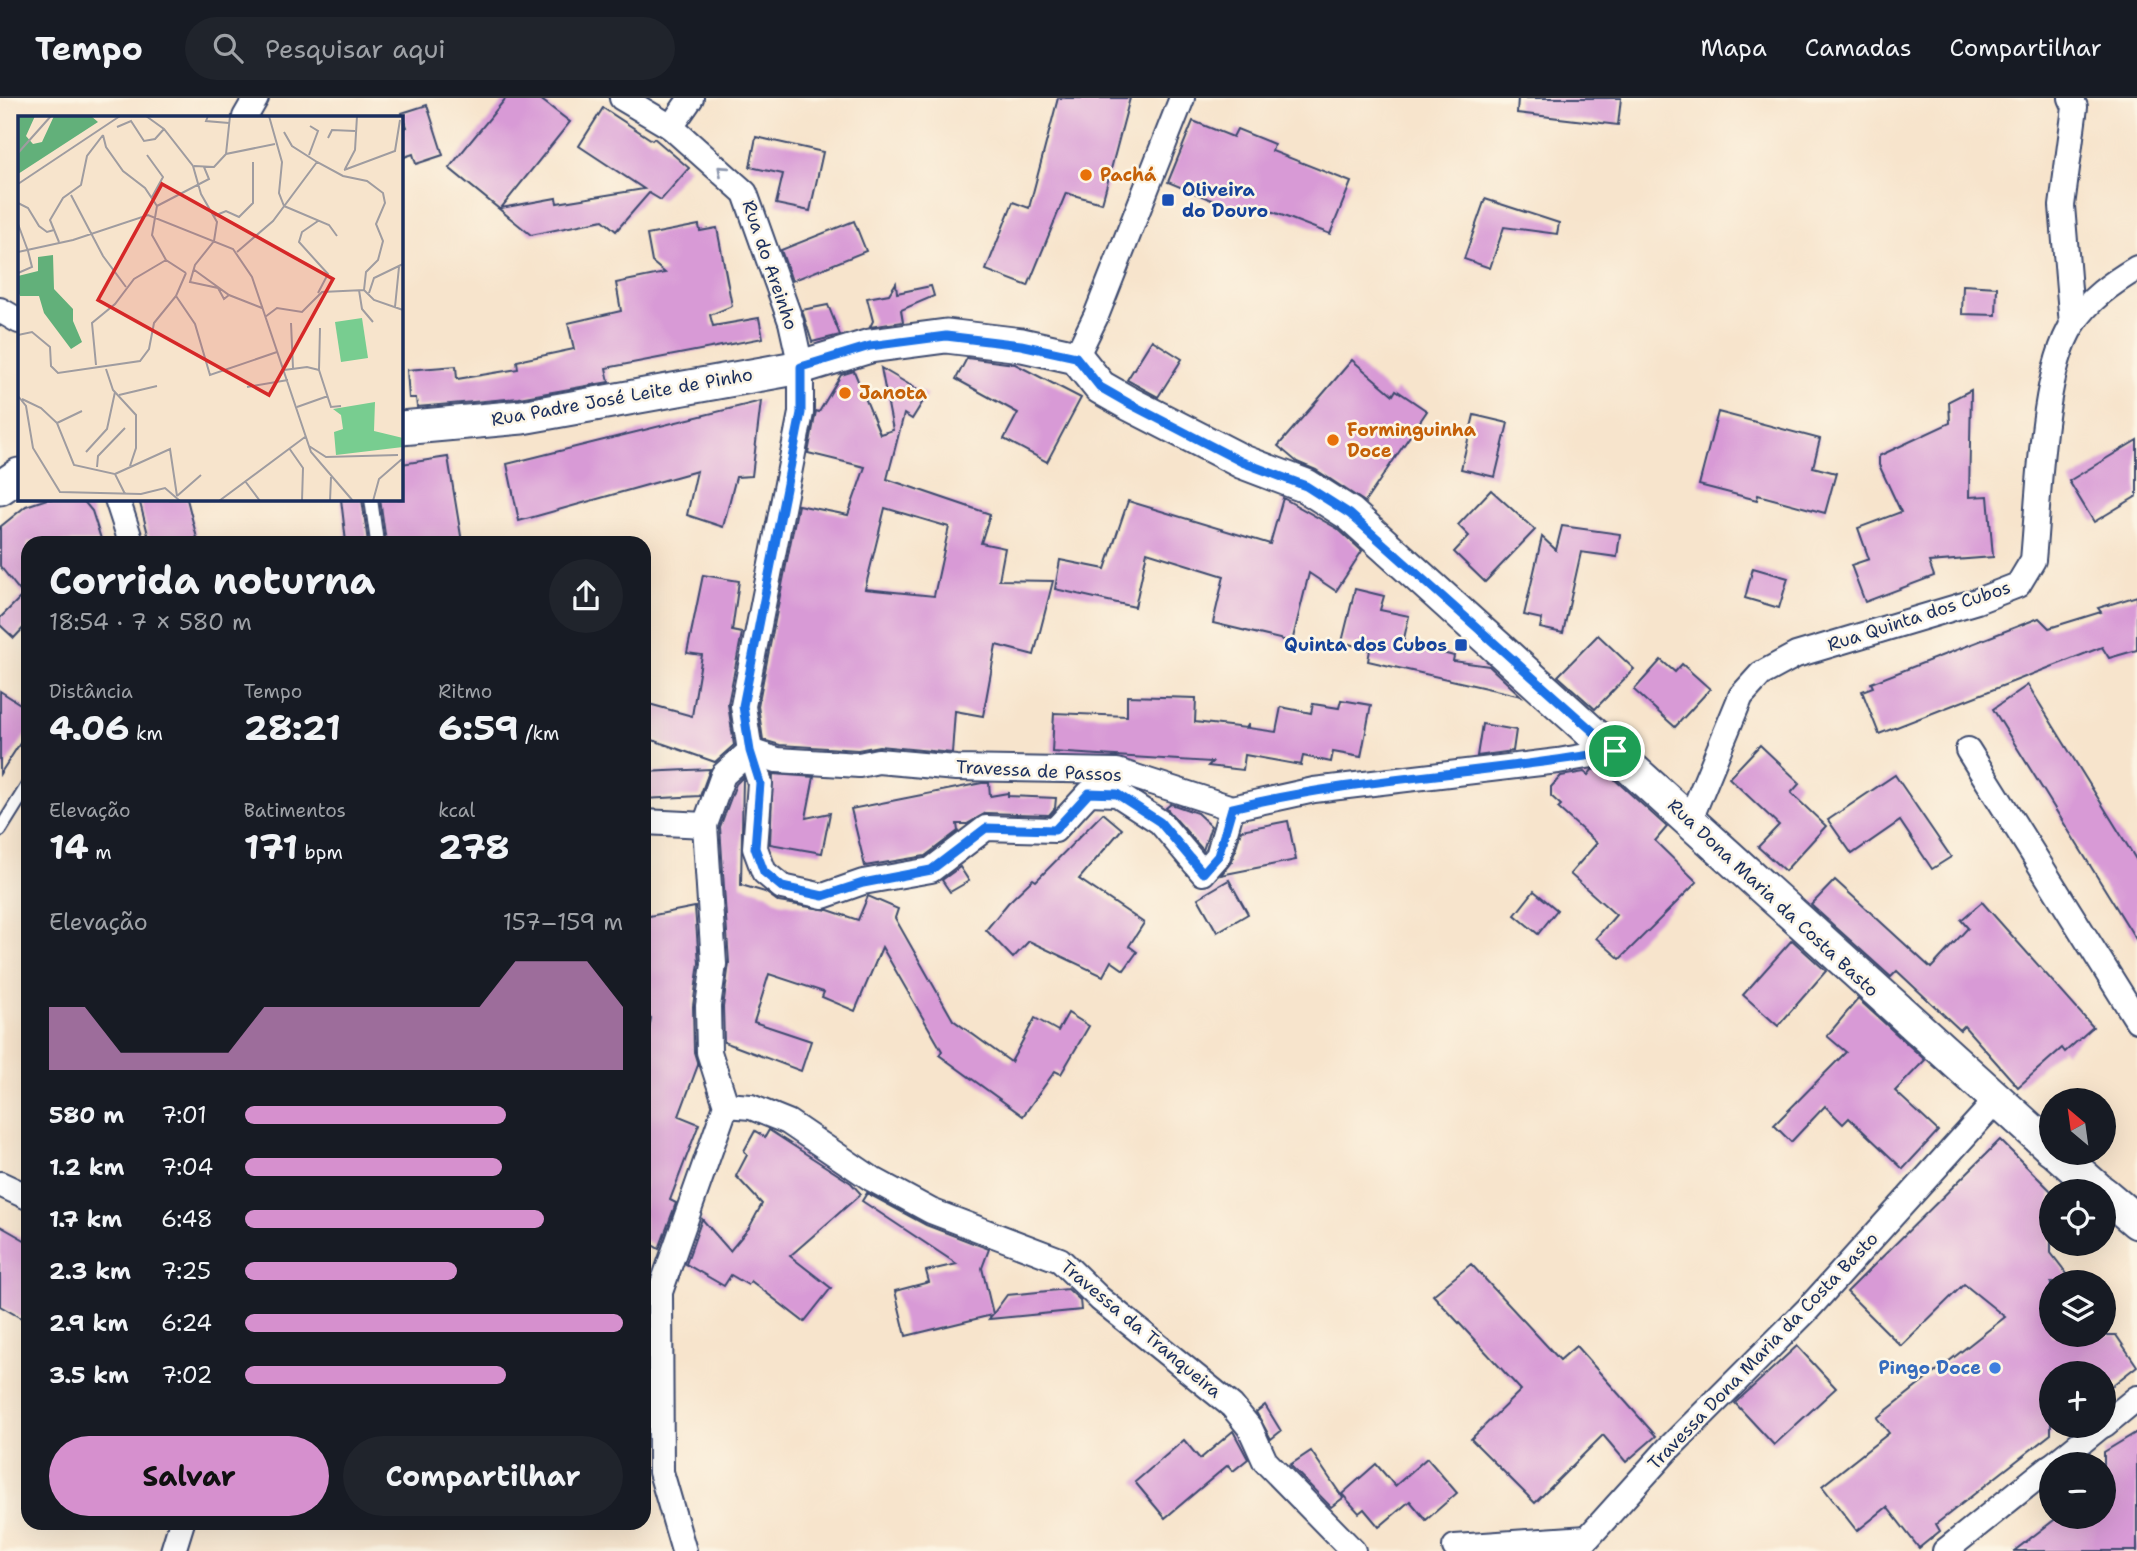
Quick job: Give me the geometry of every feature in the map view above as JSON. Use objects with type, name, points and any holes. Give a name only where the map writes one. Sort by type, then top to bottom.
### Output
[{"type":"street","points":[[246,116],[256,98]]},
{"type":"street","name":"Rua do Areinho","points":[[622,98],[671,127],[745,193],[792,322],[801,367],[801,413],[743,706],[750,751],[760,783],[755,848],[764,872],[782,887],[823,896],[863,883],[931,870],[986,828],[1055,830],[1089,793],[1117,794],[1160,822],[1203,873],[1218,856],[1232,808]]},
{"type":"street","points":[[671,127],[691,98]]},
{"type":"street","points":[[801,367],[870,346],[946,336],[1021,345],[1076,357],[1096,316],[1182,98]]},
{"type":"street","points":[[2071,98],[2075,107],[2062,206],[2072,325]]},
{"type":"street","name":"Rua Quinta dos Cubos","points":[[1689,822],[1741,696],[1760,674],[1796,655],[1977,601],[2018,585],[2033,560],[2053,377],[2072,325],[2103,289],[2137,268]]},
{"type":"street","points":[[0,310],[18,320]]},
{"type":"street","name":"Rua Dona Maria da Costa Basto","points":[[1076,357],[1100,387],[1242,462],[1306,486],[1350,514],[1615,751],[1689,822],[2039,1138]]},
{"type":"street","name":"Rua Padre José Leite de Pinho","points":[[402,428],[522,417],[801,367]]},
{"type":"street","points":[[0,488],[18,476]]},
{"type":"street","points":[[117,500],[129,536]]},
{"type":"street","points":[[1968,750],[2137,1020]]},
{"type":"street","points":[[684,1551],[661,1472],[660,1292],[726,1105],[709,1052],[708,1006],[715,964],[705,825],[723,775],[750,751]]},
{"type":"street","name":"Travessa de Passos","points":[[750,751],[776,760],[859,765],[878,761],[956,768],[1117,771],[1232,808]]},
{"type":"street","points":[[1232,808],[1314,790],[1558,761],[1615,751]]},
{"type":"street","points":[[651,822],[705,825]]},
{"type":"street","name":"Travessa Dona Maria da Costa Basto","points":[[1455,1547],[1581,1545],[1668,1449],[1808,1309],[1996,1101]]},
{"type":"street","name":"Travessa da Tranqueira","points":[[726,1105],[751,1107],[788,1122],[872,1179],[931,1211],[1060,1260],[1100,1299],[1232,1406],[1250,1429],[1265,1461],[1353,1551]]},
{"type":"street","points":[[2072,1166],[2086,1179]]},
{"type":"street","points":[[0,1184],[21,1194]]},
{"type":"street","points":[[2116,1205],[2137,1222]]},
{"type":"street","points":[[2116,1414],[2137,1398]]},
{"type":"street","points":[[2069,1452],[2086,1438]]},
{"type":"street","points":[[1945,1551],[2039,1476]]},
{"type":"street","points":[[173,1551],[179,1530]]},
{"type":"lane","points":[[371,500],[376,536]]},
{"type":"lane","points":[[0,830],[21,796]]},
{"type":"building","points":[[506,98],[539,98],[570,122],[501,208],[556,198],[557,203],[644,189],[579,146],[603,108],[652,140],[654,138],[689,168],[661,200],[649,193],[616,231],[603,220],[531,235],[449,168]]},
{"type":"building","points":[[1058,98],[1130,98],[1102,203],[1066,193],[1028,286],[986,270],[1013,202],[1029,208]]},
{"type":"building","points":[[1518,98],[1621,98],[1618,125],[1517,113]]},
{"type":"building","points":[[427,105],[443,155],[416,164],[413,154],[402,158],[402,129],[407,127],[402,113]]},
{"type":"building","points":[[1193,121],[1233,137],[1237,129],[1274,144],[1272,151],[1351,182],[1330,234],[1250,203],[1245,214],[1168,182]]},
{"type":"building","points":[[756,137],[823,152],[810,211],[776,204],[783,174],[750,167]]},
{"type":"building","points":[[1485,199],[1559,223],[1557,234],[1504,227],[1490,268],[1464,259]]},
{"type":"building","points":[[854,221],[866,251],[792,281],[781,250]]},
{"type":"building","points":[[699,225],[700,231],[717,228],[732,306],[710,315],[713,326],[759,318],[763,338],[606,368],[609,382],[519,398],[417,407],[416,398],[409,398],[407,370],[456,366],[457,379],[518,369],[517,361],[574,349],[568,323],[621,311],[616,283],[665,273],[652,262],[647,235]]},
{"type":"building","points":[[896,283],[897,293],[931,286],[934,296],[901,310],[903,322],[870,327],[873,321],[867,298],[889,294]]},
{"type":"building","points":[[1963,285],[1997,287],[1996,315],[1962,314]]},
{"type":"building","points":[[828,305],[840,335],[812,342],[802,310]]},
{"type":"building","points":[[1152,340],[1182,359],[1158,397],[1127,380]]},
{"type":"building","points":[[967,358],[1015,364],[1081,398],[1047,462],[1004,439],[1018,413],[956,379]]},
{"type":"building","points":[[1352,360],[1393,395],[1396,390],[1427,411],[1365,502],[1316,470],[1297,462],[1278,446]]},
{"type":"building","points":[[881,368],[927,395],[912,419],[904,414],[887,479],[990,514],[981,543],[1005,548],[999,580],[1053,581],[1034,655],[996,645],[983,716],[955,711],[952,753],[879,746],[858,750],[780,745],[763,740],[758,706],[798,505],[848,515],[865,467],[808,453],[816,411],[819,412],[841,375],[854,371],[880,434],[893,430]],"holes":[[[885,508],[949,527],[934,596],[865,589]]]},
{"type":"building","points":[[1971,390],[1969,497],[1988,496],[1993,557],[1929,562],[1934,576],[1865,602],[1851,565],[1869,559],[1858,528],[1901,512],[1879,465],[1879,456],[1950,423],[1949,401]]},
{"type":"building","points":[[761,401],[752,476],[736,477],[723,527],[687,515],[697,471],[519,521],[507,464]]},
{"type":"building","points":[[1718,412],[1820,439],[1813,467],[1836,473],[1825,513],[1758,495],[1757,500],[1699,485]]},
{"type":"building","points":[[1474,415],[1508,423],[1495,477],[1461,469]]},
{"type":"building","points":[[2137,440],[2137,496],[2094,522],[2069,481]]},
{"type":"building","points":[[448,457],[461,536],[385,536],[380,500],[402,500],[402,464]]},
{"type":"building","points":[[1491,490],[1535,530],[1485,582],[1454,552],[1469,536],[1458,525]]},
{"type":"building","points":[[1283,498],[1338,529],[1362,551],[1336,591],[1309,573],[1292,642],[1213,623],[1224,576],[1147,552],[1135,607],[1055,589],[1060,560],[1105,569],[1128,501],[1270,544]]},
{"type":"building","points":[[44,500],[83,500],[92,511],[100,536],[21,536],[21,592],[0,566],[0,527],[26,506]]},
{"type":"building","points":[[139,500],[187,500],[196,536],[148,536]]},
{"type":"building","points":[[341,500],[362,500],[367,536],[345,536]]},
{"type":"building","points":[[1562,526],[1620,534],[1617,557],[1581,552],[1563,633],[1540,628],[1542,619],[1524,615],[1542,537],[1556,550]]},
{"type":"building","points":[[1753,568],[1788,578],[1779,608],[1745,598]]},
{"type":"building","points":[[703,575],[739,581],[732,631],[742,633],[728,704],[734,745],[715,762],[651,739],[651,705],[692,716],[702,655],[687,653]]},
{"type":"building","points":[[1355,589],[1384,596],[1380,610],[1409,616],[1403,643],[1454,656],[1453,661],[1489,666],[1521,696],[1368,661],[1370,650],[1342,642]]},
{"type":"building","points":[[2137,596],[2137,650],[2109,658],[2102,647],[1879,734],[1862,691],[1873,687],[1871,683],[2039,618],[2049,628],[2101,612],[2098,608]]},
{"type":"building","points":[[21,597],[21,630],[14,638],[0,625],[0,618]]},
{"type":"building","points":[[1598,635],[1634,669],[1595,709],[1558,676]]},
{"type":"building","points":[[1661,660],[1675,672],[1682,664],[1710,689],[1675,727],[1634,690]]},
{"type":"building","points":[[2028,685],[2137,861],[2137,941],[1993,709]]},
{"type":"building","points":[[0,691],[21,704],[21,742],[0,774]]},
{"type":"building","points":[[1127,696],[1196,698],[1195,722],[1246,728],[1248,725],[1248,728],[1276,732],[1281,707],[1311,713],[1313,704],[1339,708],[1341,700],[1371,705],[1361,757],[1333,752],[1331,762],[1303,756],[1301,765],[1245,755],[1243,770],[1208,766],[1212,762],[1052,752],[1054,713],[1127,716]]},
{"type":"building","points":[[1482,724],[1516,730],[1513,751],[1477,756]]},
{"type":"building","points":[[1760,745],[1800,783],[1791,793],[1826,826],[1785,871],[1758,847],[1779,825],[1729,778]]},
{"type":"building","points":[[1602,768],[1667,827],[1655,841],[1697,882],[1620,959],[1596,938],[1616,915],[1570,874],[1597,843],[1558,808],[1561,805],[1551,796],[1551,787],[1561,776],[1584,772],[1588,775],[1592,770]]},
{"type":"building","points":[[710,769],[700,796],[651,799],[651,772]]},
{"type":"building","points":[[773,774],[814,777],[806,818],[830,813],[822,853],[770,844]]},
{"type":"building","points":[[1895,775],[1951,857],[1932,869],[1900,821],[1852,854],[1828,820]]},
{"type":"building","points":[[743,777],[741,885],[765,892],[779,902],[828,910],[858,920],[868,896],[898,909],[895,918],[953,1020],[1011,1062],[1035,1018],[1058,1031],[1068,1013],[1089,1026],[1061,1074],[1055,1071],[1023,1116],[939,1055],[942,1051],[882,947],[855,1011],[822,997],[824,992],[769,974],[754,1022],[811,1041],[801,1071],[724,1042],[723,1007],[729,963],[720,827],[736,784]]},
{"type":"building","points":[[989,783],[990,796],[1008,793],[1008,796],[1056,798],[1055,808],[1049,815],[986,813],[967,824],[957,824],[958,831],[925,856],[865,866],[851,809]]},
{"type":"building","points":[[1171,804],[1197,813],[1211,826],[1203,850],[1166,808]]},
{"type":"building","points":[[1103,813],[1122,829],[1079,879],[1144,923],[1129,946],[1137,952],[1124,970],[1111,961],[1103,976],[1029,941],[1013,958],[986,930],[1008,903],[1033,879],[1036,881]]},
{"type":"building","points":[[1288,821],[1296,860],[1221,875],[1232,861],[1241,830]]},
{"type":"building","points":[[960,867],[969,881],[950,892],[942,880]]},
{"type":"building","points":[[1229,880],[1248,914],[1217,932],[1198,898]]},
{"type":"building","points":[[1835,880],[1931,968],[1968,928],[1961,920],[1982,902],[2093,1027],[2065,1052],[2062,1048],[2018,1087],[1964,1026],[1960,1030],[1897,971],[1891,977],[1811,905]]},
{"type":"building","points":[[1534,891],[1557,910],[1538,934],[1515,915]]},
{"type":"building","points":[[695,907],[699,963],[693,1006],[694,1052],[698,1065],[679,1116],[699,1124],[670,1200],[676,1203],[659,1249],[651,1244],[651,916]]},
{"type":"building","points":[[1792,940],[1826,971],[1778,1026],[1743,995]]},
{"type":"building","points":[[1858,999],[1925,1060],[1895,1091],[1938,1131],[1903,1169],[1849,1118],[1843,1124],[1825,1106],[1791,1142],[1774,1125],[1846,1052],[1827,1036]]},
{"type":"building","points":[[769,1130],[851,1183],[861,1194],[790,1256],[831,1288],[804,1322],[751,1281],[748,1285],[731,1275],[724,1286],[686,1264],[702,1219],[730,1251],[749,1228],[762,1204],[736,1176],[747,1155],[744,1151],[755,1131],[765,1137]]},
{"type":"building","points":[[2000,1140],[2039,1179],[2039,1256],[2053,1256],[2064,1270],[2039,1270],[2039,1347],[2116,1347],[2116,1335],[2137,1366],[2116,1383],[2116,1361],[2039,1361],[2039,1438],[2046,1438],[1936,1524],[1940,1531],[1919,1548],[1887,1507],[1857,1531],[1822,1486],[1889,1433],[1877,1418],[2005,1317],[1964,1284],[1901,1346],[1847,1292]]},
{"type":"building","points":[[867,1193],[926,1225],[989,1249],[982,1268],[993,1314],[1007,1295],[1068,1289],[1080,1300],[1081,1310],[989,1319],[992,1315],[906,1336],[895,1291],[929,1282],[926,1271],[957,1264],[862,1201]]},
{"type":"building","points":[[0,1226],[21,1238],[21,1318],[0,1306]]},
{"type":"building","points":[[1471,1264],[1560,1360],[1576,1346],[1656,1436],[1626,1462],[1603,1435],[1535,1503],[1471,1439],[1521,1390],[1433,1295]]},
{"type":"building","points":[[1797,1346],[1836,1388],[1774,1445],[1735,1403]]},
{"type":"building","points":[[1265,1405],[1281,1431],[1271,1439],[1256,1412]]},
{"type":"building","points":[[1233,1431],[1248,1459],[1233,1471],[1228,1465],[1165,1518],[1135,1482],[1184,1440],[1200,1459]]},
{"type":"building","points":[[2137,1432],[2137,1551],[2014,1551],[2042,1529],[2116,1529],[2116,1452],[2104,1452]]},
{"type":"building","points":[[1311,1451],[1343,1498],[1331,1507],[1290,1465]]},
{"type":"building","points":[[1427,1458],[1457,1493],[1426,1520],[1410,1501],[1379,1527],[1364,1509],[1359,1513],[1342,1494],[1376,1464],[1395,1486]]},
{"type":"place","name":"Pachá","points":[[1086,175]]},
{"type":"place","name":"Oliveira do Douro","points":[[1168,200]]},
{"type":"place","name":"Janota","points":[[845,393]]},
{"type":"place","name":"Forminguinha Doce","points":[[1333,440]]},
{"type":"place","name":"Quinta dos Cubos","points":[[1461,645]]},
{"type":"place","name":"Pingo Doce","points":[[1995,1368]]},
{"type":"route","points":[[946,336],[1021,345],[1076,357],[1100,387],[1242,462],[1306,486],[1350,514],[1615,751],[1499,769],[1314,790],[1232,808],[1218,856],[1203,873],[1160,822],[1117,794],[1089,793],[1068,819],[1055,830],[986,828],[931,870],[863,883],[823,896],[782,887],[764,872],[755,848],[760,783],[750,751],[743,706],[801,413],[801,367],[870,346],[946,336]]}]
